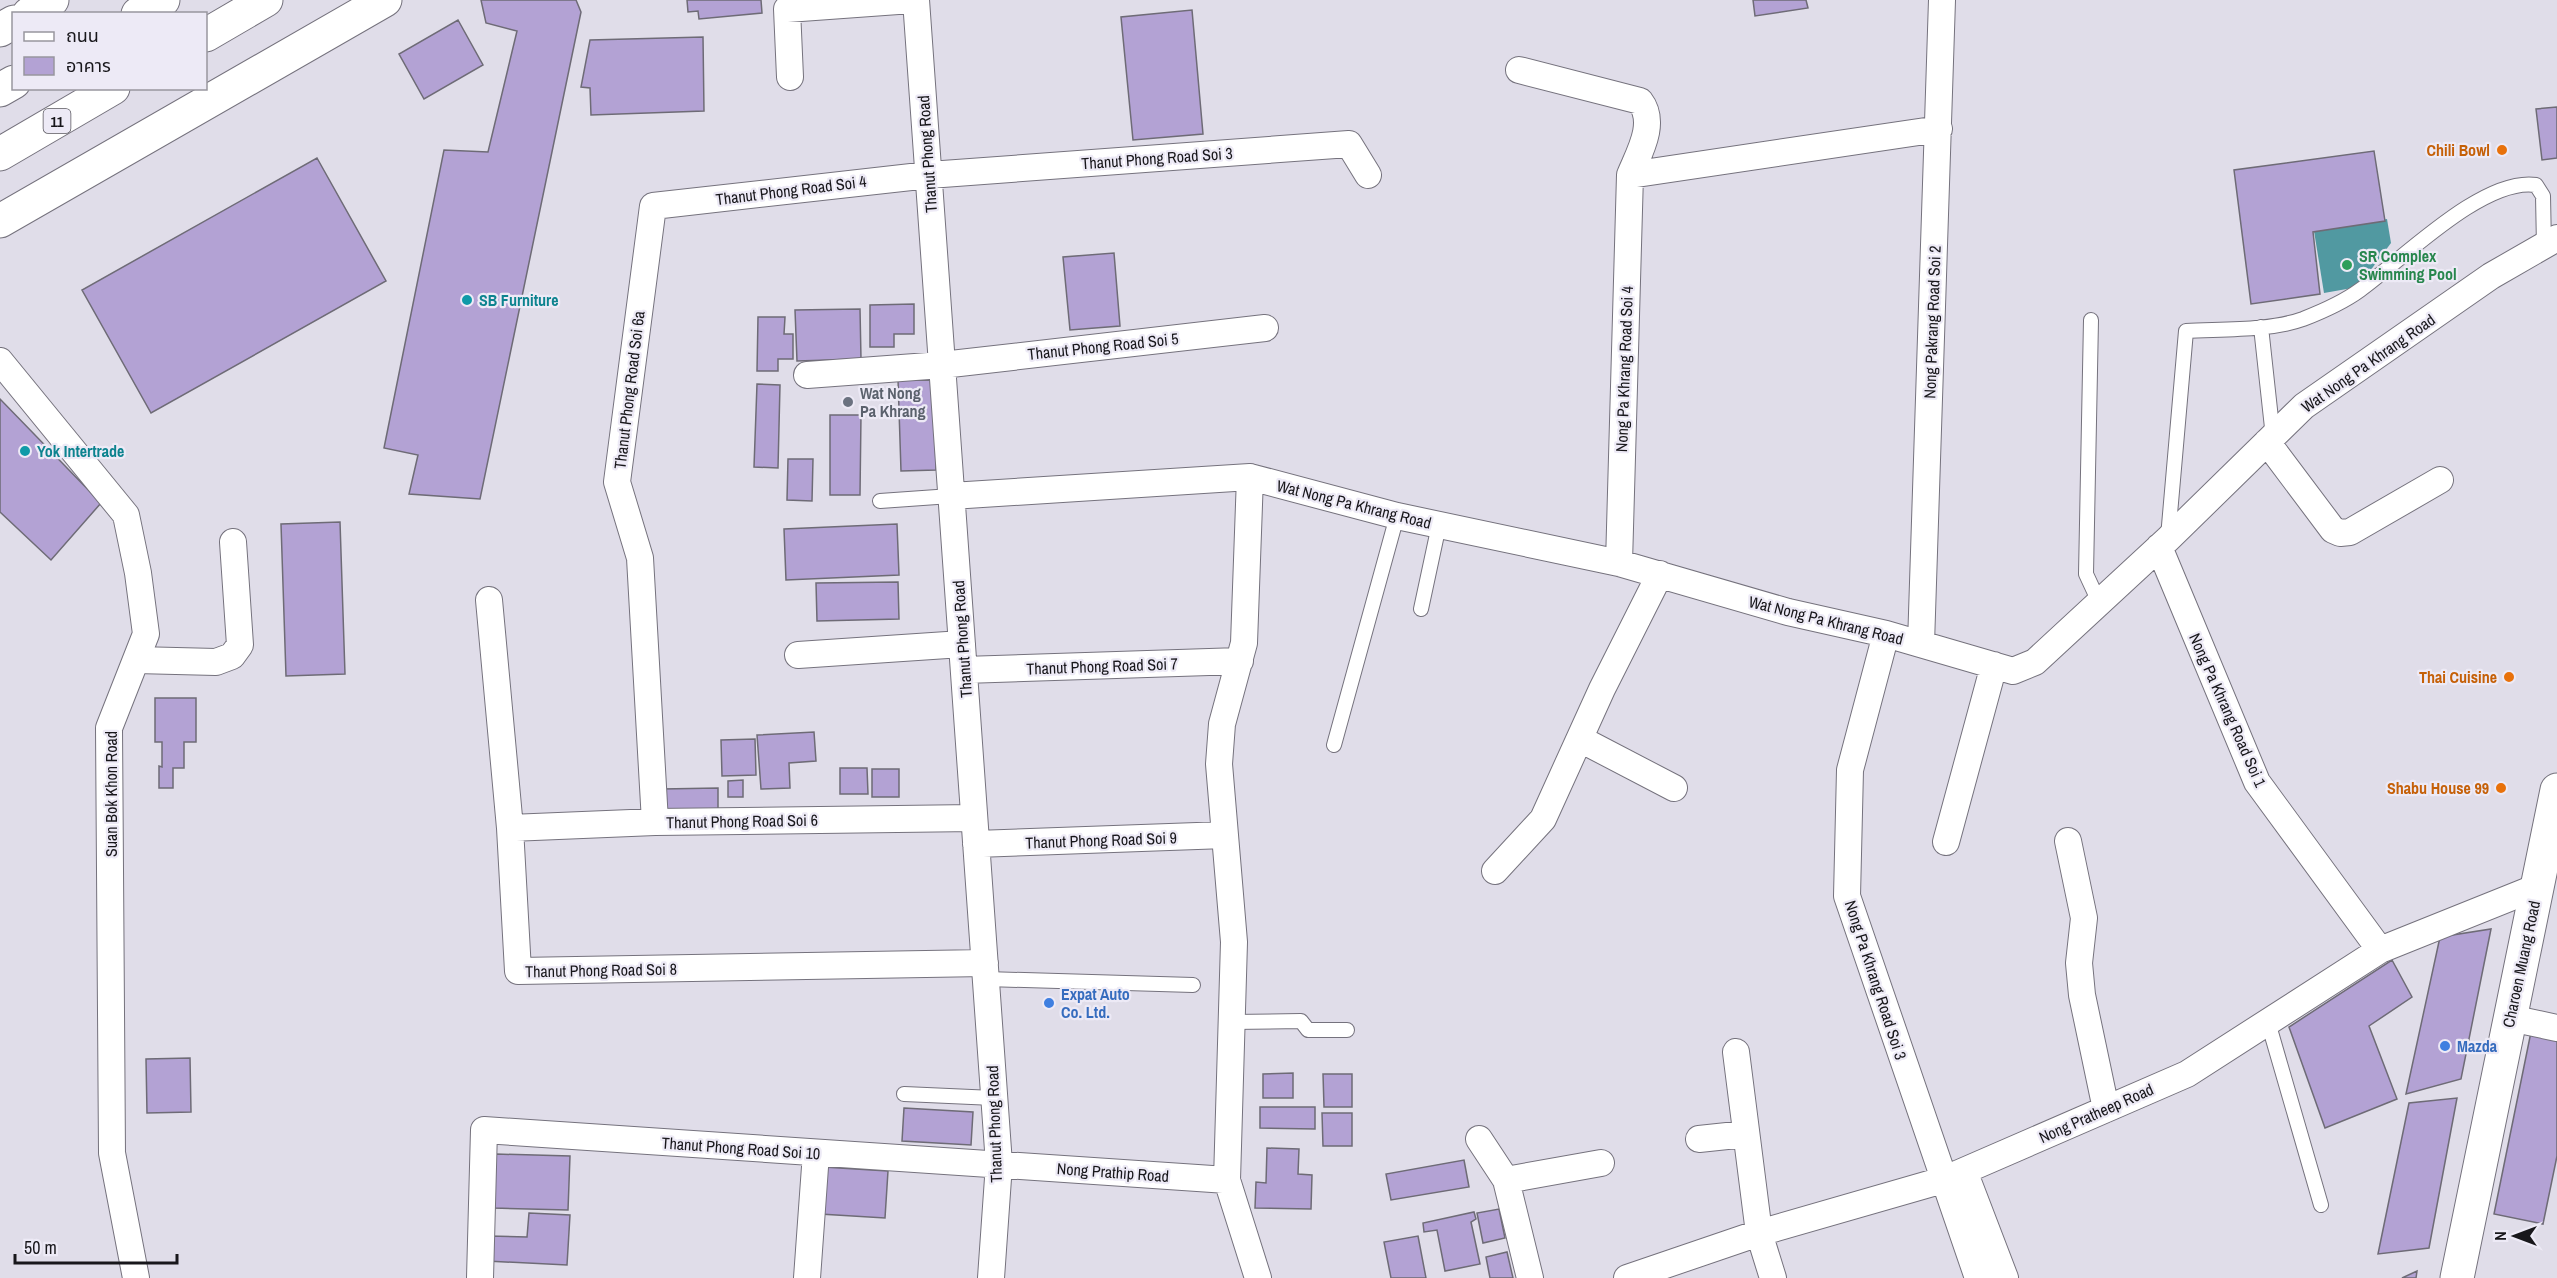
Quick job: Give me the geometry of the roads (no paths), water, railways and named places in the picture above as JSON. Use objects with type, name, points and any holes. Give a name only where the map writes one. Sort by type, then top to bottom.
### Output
[{"type":"main road","points":[[32,12],[52,0]]},
{"type":"main road","points":[[142,12],[163,0]]},
{"type":"main road","points":[[207,34],[266,0]]},
{"type":"main road","points":[[0,221],[385,0]]},
{"type":"main road","name":"11","points":[[0,154],[110,90]]},
{"type":"main road","name":"Charoen Muang Road","points":[[2457,1278],[2557,790]]},
{"type":"street","points":[[790,77],[786,9],[914,0]]},
{"type":"street","name":"Thanut Phong Road","points":[[914,0],[929,175],[999,1164],[991,1278]]},
{"type":"street","name":"Nong Pakrang Road Soi 2","points":[[1921,644],[1942,0]]},
{"type":"street","name":"Nong Pa Khrang Road Soi 4","points":[[1519,70],[1640,101],[1646,109],[1647,131],[1630,176],[1619,563]]},
{"type":"street","points":[[1630,176],[1939,129]]},
{"type":"street","name":"Thanut Phong Road Soi 3","points":[[929,175],[1349,144],[1368,175]]},
{"type":"street","name":"Thanut Phong Road Soi 4","points":[[653,206],[929,175]]},
{"type":"street","name":"Thanut Phong Road Soi 6a","points":[[653,206],[617,482],[640,558],[655,822]]},
{"type":"street","name":"Wat Nong Pa Khrang Road","points":[[951,496],[1261,480],[1397,516],[1619,563],[1788,612],[1886,634],[2013,671],[2034,662],[2163,543],[2304,406],[2491,276],[2551,242]]},
{"type":"street","name":"Thanut Phong Road Soi 5","points":[[807,375],[942,365],[1265,328]]},
{"type":"street","name":"Suan Bok Khon Road","points":[[0,361],[126,515],[147,634],[110,728],[112,1153],[136,1278]]},
{"type":"street","points":[[2270,439],[2333,530],[2340,533],[2350,532],[2440,480]]},
{"type":"street","points":[[1258,1278],[1227,1180],[1234,942],[1219,764],[1222,724],[1245,643],[1261,480]]},
{"type":"street","points":[[136,660],[216,662],[232,656],[240,645],[233,542]]},
{"type":"street","name":"Nong Pa Khrang Road Soi 1","points":[[2163,543],[2257,782],[2380,950]]},
{"type":"street","points":[[1495,871],[1543,819],[1660,574]]},
{"type":"street","name":"Thanut Phong Road Soi 8","points":[[489,600],[510,828],[518,971],[985,971]]},
{"type":"street","name":"Nong Pa Khrang Road Soi 3","points":[[1886,634],[1850,770],[1847,896],[1954,1176]]},
{"type":"street","points":[[798,655],[962,644]]},
{"type":"street","name":"Thanut Phong Road Soi 7","points":[[964,670],[1240,661]]},
{"type":"street","points":[[1946,842],[1994,665]]},
{"type":"street","points":[[1580,739],[1674,788]]},
{"type":"street","name":"Thanut Phong Road Soi 6","points":[[510,828],[655,822],[974,818]]},
{"type":"street","name":"Thanut Phong Road Soi 9","points":[[976,844],[1225,835]]},
{"type":"street","points":[[2068,841],[2084,918],[2079,963],[2082,995],[2106,1109]]},
{"type":"street","name":"Nong Pratheep Road","points":[[1627,1278],[1759,1233],[1954,1176],[2187,1074],[2380,950],[2537,888]]},
{"type":"street","points":[[2510,1018],[2557,1028]]},
{"type":"street","points":[[1736,1052],[1759,1233],[1773,1278]]},
{"type":"street","name":"Thanut Phong Road Soi 10","points":[[480,1278],[484,1130],[999,1164]]},
{"type":"street","points":[[1698,1139],[1746,1134]]},
{"type":"street","points":[[1479,1139],[1506,1180],[1530,1278]]},
{"type":"street","points":[[807,1278],[816,1153]]},
{"type":"street","points":[[1506,1180],[1601,1163]]},
{"type":"street","name":"Nong Prathip Road","points":[[999,1164],[1227,1180]]},
{"type":"street","points":[[1954,1176],[1978,1278]]},
{"type":"street","points":[[1954,1176],[2005,1278]]},
{"type":"lane","points":[[2163,543],[2186,331],[2261,327],[2302,319],[2359,291],[2431,231],[2502,188],[2522,183],[2536,185],[2543,196],[2551,242]]},
{"type":"lane","points":[[2091,320],[2086,574],[2099,602]]},
{"type":"lane","points":[[2261,327],[2270,439]]},
{"type":"lane","points":[[880,501],[951,496]]},
{"type":"lane","points":[[1334,745],[1397,516]]},
{"type":"lane","points":[[1422,609],[1439,525]]},
{"type":"lane","points":[[985,971],[1193,985]]},
{"type":"lane","points":[[1232,1022],[1301,1022],[1308,1030],[1347,1030]]},
{"type":"lane","points":[[2268,1023],[2321,1205]]},
{"type":"lane","points":[[904,1094],[994,1098]]},
{"type":"water","name":"SR Complex Swimming Pool","points":[[2387,219],[2391,243],[2358,287],[2324,293],[2314,231]]},
{"type":"place","name":"Chili Bowl","points":[[2502,150]]},
{"type":"place","name":"SR Complex Swimming Pool","points":[[2347,265]]},
{"type":"place","name":"SB Furniture","points":[[467,300]]},
{"type":"place","name":"Wat Nong Pa Khrang","points":[[848,402]]},
{"type":"place","name":"Yok Intertrade","points":[[25,451]]},
{"type":"place","name":"Thai Cuisine","points":[[2509,677]]},
{"type":"place","name":"Shabu House 99","points":[[2501,788]]},
{"type":"place","name":"Expat Auto Co. Ltd.","points":[[1049,1003]]},
{"type":"place","name":"Mazda","points":[[2445,1046]]}]
